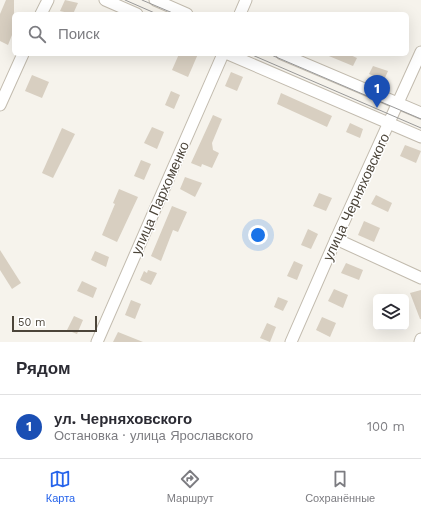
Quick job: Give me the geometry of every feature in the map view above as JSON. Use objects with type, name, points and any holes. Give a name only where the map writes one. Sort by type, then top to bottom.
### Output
[{"type":"street","points":[[42,12],[48,0]]},
{"type":"street","points":[[105,0],[132,12]]},
{"type":"street","points":[[155,0],[182,12]]},
{"type":"street","points":[[241,12],[246,0]]},
{"type":"street","name":"улица Черняховского","points":[[292,342],[336,239],[421,52]]},
{"type":"street","points":[[0,105],[22,56]]},
{"type":"street","name":"улица Пархоменко","points":[[97,342],[222,56]]},
{"type":"street","points":[[233,56],[421,137]]},
{"type":"street","points":[[287,56],[421,113]]},
{"type":"street","points":[[336,239],[421,278]]},
{"type":"building","points":[[6,0],[14,0],[14,12],[12,12],[12,35],[8,45],[0,41],[0,14]]},
{"type":"building","points":[[65,0],[78,3],[74,12],[60,11]]},
{"type":"building","points":[[178,56],[197,56],[188,77],[172,70]]},
{"type":"building","points":[[329,56],[352,56],[357,58],[353,66]]},
{"type":"building","points":[[373,66],[388,71],[384,80],[369,74]]},
{"type":"building","points":[[231,72],[243,77],[237,91],[225,86]]},
{"type":"building","points":[[32,75],[49,82],[42,98],[25,91]]},
{"type":"building","points":[[171,91],[180,95],[174,109],[165,105]]},
{"type":"building","points":[[281,93],[332,116],[327,127],[277,104]]},
{"type":"building","points":[[213,115],[222,119],[212,143],[213,150],[219,153],[212,168],[202,164],[201,167],[191,163]]},
{"type":"building","points":[[350,123],[363,129],[360,138],[346,132]]},
{"type":"building","points":[[152,127],[164,132],[157,149],[144,143]]},
{"type":"building","points":[[62,128],[75,134],[53,178],[42,173]]},
{"type":"building","points":[[405,145],[421,151],[416,163],[400,156]]},
{"type":"building","points":[[141,160],[151,164],[144,180],[134,176]]},
{"type":"building","points":[[185,177],[202,183],[195,197],[180,189]]},
{"type":"building","points":[[119,189],[138,197],[117,242],[102,235],[115,204],[113,203]]},
{"type":"building","points":[[319,193],[332,198],[326,211],[313,206]]},
{"type":"building","points":[[376,195],[392,203],[388,212],[371,204]]},
{"type":"building","points":[[172,206],[187,212],[178,232],[173,230],[161,261],[151,256]]},
{"type":"building","points":[[364,221],[380,228],[374,242],[358,235]]},
{"type":"building","points":[[308,229],[318,234],[311,249],[301,245]]},
{"type":"building","points":[[0,250],[21,283],[12,289],[0,270]]},
{"type":"building","points":[[95,251],[109,257],[106,267],[91,260]]},
{"type":"building","points":[[294,261],[303,265],[297,280],[287,276]]},
{"type":"building","points":[[346,263],[363,270],[359,280],[341,273]]},
{"type":"building","points":[[148,270],[157,273],[151,285],[140,280],[144,271],[147,273]]},
{"type":"building","points":[[82,281],[97,288],[93,298],[77,291]]},
{"type":"building","points":[[334,289],[348,295],[343,308],[328,301]]},
{"type":"building","points":[[421,290],[421,319],[420,319],[410,293]]},
{"type":"building","points":[[278,297],[288,301],[283,311],[274,307]]},
{"type":"building","points":[[131,300],[141,304],[135,319],[125,315]]},
{"type":"building","points":[[74,316],[83,320],[77,334],[67,330]]},
{"type":"building","points":[[322,317],[336,323],[330,337],[316,330]]},
{"type":"building","points":[[267,323],[276,327],[270,342],[260,338]]},
{"type":"building","points":[[118,332],[143,342],[113,342]]},
{"type":"tram line","points":[[125,0],[152,12]]},
{"type":"tram line","points":[[142,0],[170,12]]},
{"type":"tram line","points":[[255,56],[421,128]]},
{"type":"tram line","points":[[274,56],[421,119]]},
{"type":"place","name":"ул. Черняховского","points":[[377,108]]}]
